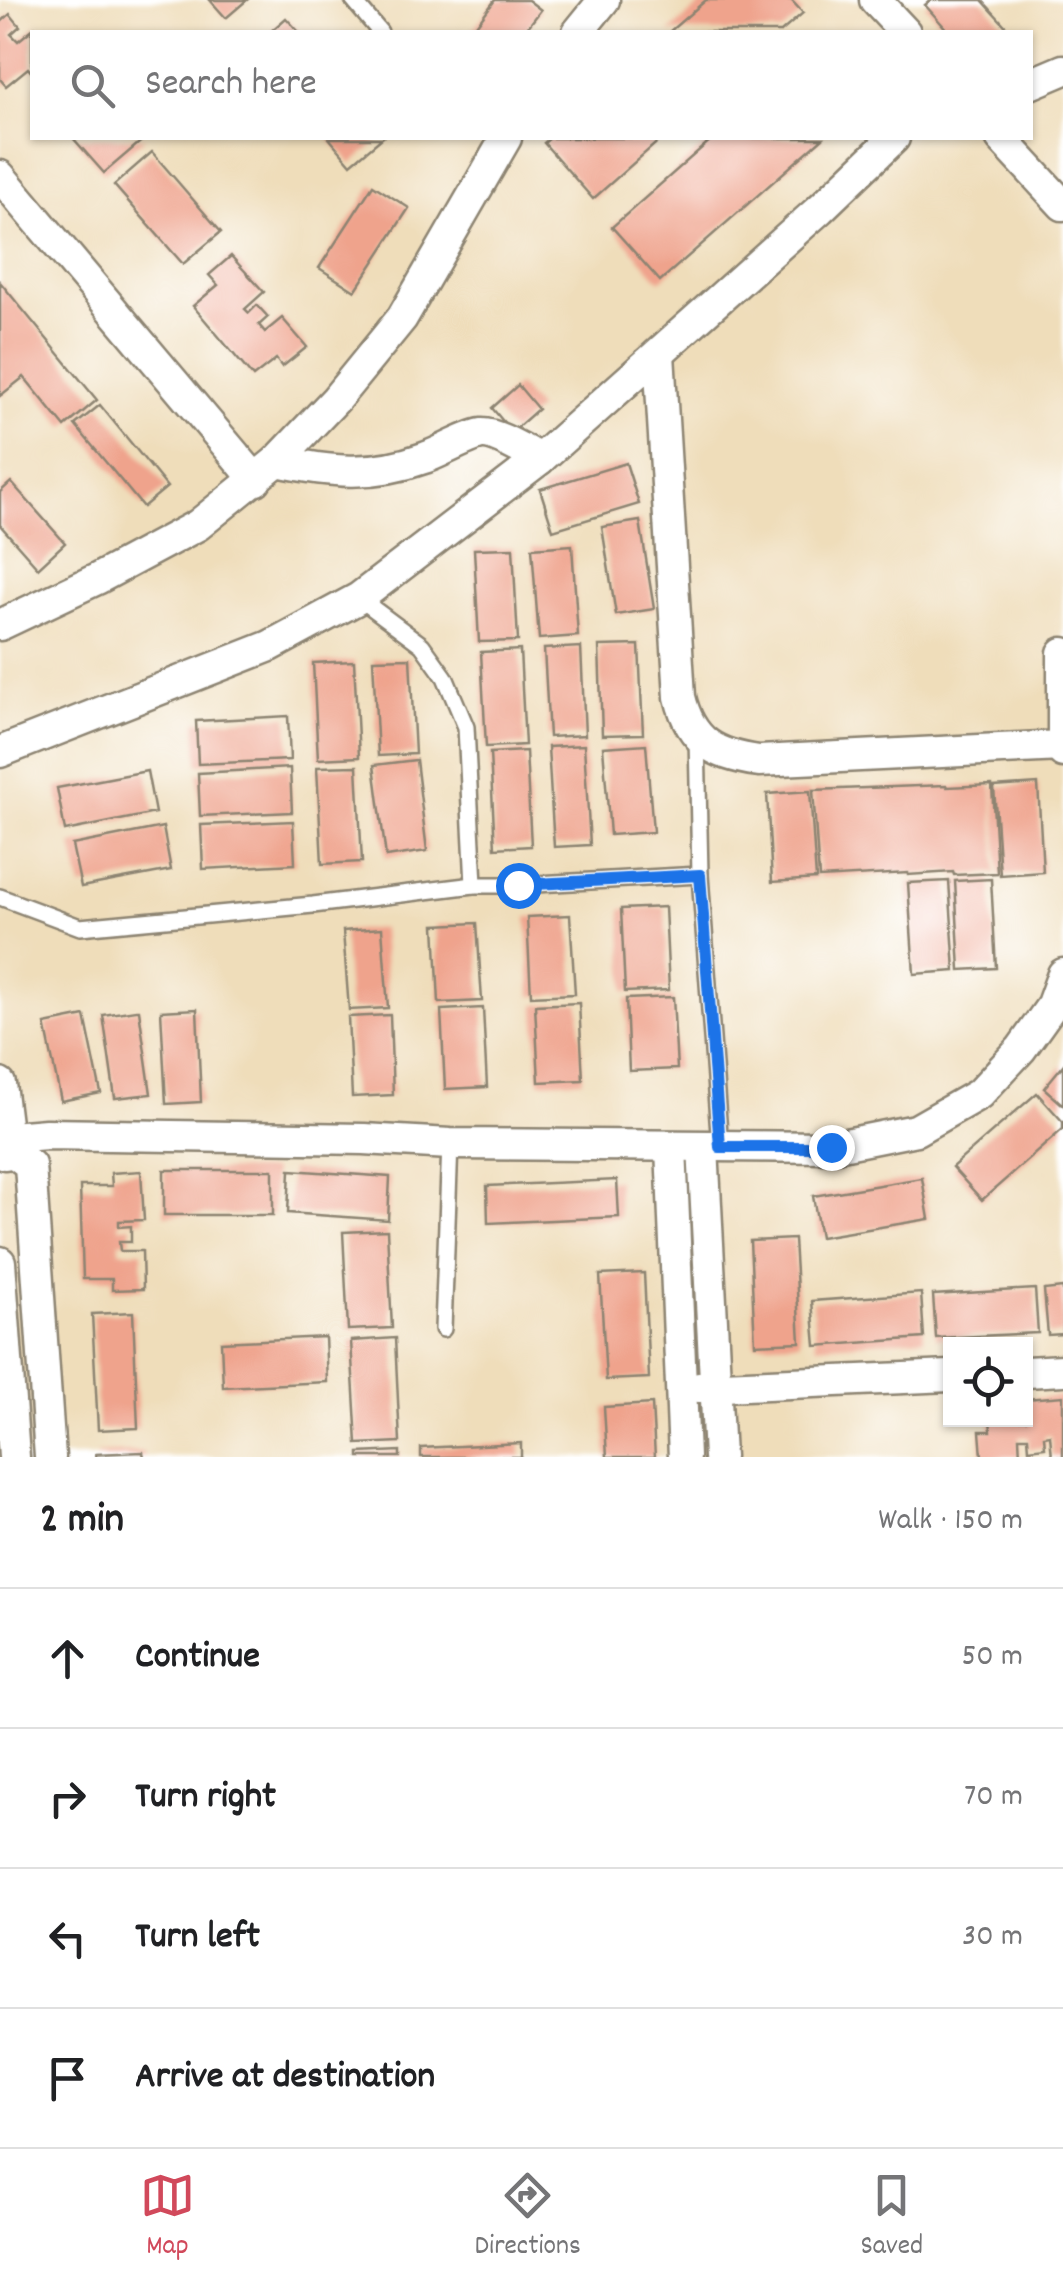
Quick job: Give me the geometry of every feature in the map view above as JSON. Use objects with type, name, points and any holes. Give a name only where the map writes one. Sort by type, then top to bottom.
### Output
[{"type":"street","points":[[580,30],[604,0]]},
{"type":"street","points":[[875,0],[903,30]]},
{"type":"street","points":[[1033,83],[1063,70]]},
{"type":"street","points":[[0,752],[270,646],[360,598],[540,459],[892,140]]},
{"type":"street","points":[[1003,140],[1063,205]]},
{"type":"street","points":[[0,625],[96,580],[198,525],[266,470],[336,399],[402,318],[497,141]]},
{"type":"street","points":[[6,196],[266,470],[384,471],[482,434],[540,459]]},
{"type":"street","points":[[659,354],[680,697],[684,715],[697,736],[714,750],[760,761],[1063,749],[1063,653]]},
{"type":"street","points":[[4,1146],[46,1134],[450,1144],[831,1147],[916,1130],[979,1094],[1021,1049],[1051,1007],[1063,974]]},
{"type":"street","points":[[0,1084],[4,1146],[30,1166],[50,1457]]},
{"type":"street","points":[[672,1147],[684,1457]]},
{"type":"street","points":[[712,1147],[719,1457]]},
{"type":"street","points":[[0,1262],[6,1418],[14,1457]]},
{"type":"street","points":[[1033,1372],[1063,1370]]},
{"type":"street","points":[[682,1386],[715,1388],[943,1376]]},
{"type":"lane","points":[[352,0],[378,30]]},
{"type":"lane","points":[[360,598],[422,645],[445,676],[466,727],[474,884]]},
{"type":"lane","points":[[697,736],[712,1147]]},
{"type":"lane","points":[[0,897],[80,927],[312,905],[474,884],[700,875]]},
{"type":"lane","points":[[443,1329],[450,1144]]},
{"type":"building","points":[[210,0],[247,0],[226,18]]},
{"type":"building","points":[[495,0],[528,0],[541,10],[526,30],[472,30]]},
{"type":"building","points":[[706,0],[791,0],[803,13],[783,30],[671,30]]},
{"type":"building","points":[[931,0],[982,0],[1009,30],[947,30],[925,5]]},
{"type":"building","points":[[10,14],[20,26],[11,34],[18,41],[30,31],[30,70],[28,68],[6,86],[0,79],[0,23]]},
{"type":"building","points":[[286,18],[297,30],[272,30]]},
{"type":"building","points":[[75,140],[143,140],[104,173]]},
{"type":"building","points":[[331,140],[380,140],[351,164]]},
{"type":"building","points":[[548,140],[660,140],[593,199],[544,143]]},
{"type":"building","points":[[711,140],[821,140],[660,281],[612,227]]},
{"type":"building","points":[[152,152],[221,232],[183,264],[114,185]]},
{"type":"building","points":[[373,185],[409,208],[355,291],[319,268]]},
{"type":"building","points":[[231,256],[264,292],[245,309],[249,313],[257,305],[268,317],[259,325],[265,332],[282,318],[307,347],[282,367],[276,359],[253,377],[193,306],[218,285],[209,275]]},
{"type":"building","points":[[0,282],[97,400],[65,427],[24,377],[0,396]]},
{"type":"building","points":[[518,385],[538,409],[512,432],[492,408]]},
{"type":"building","points":[[100,405],[167,487],[143,507],[75,425]]},
{"type":"building","points":[[626,463],[639,504],[553,530],[540,489]]},
{"type":"building","points":[[11,482],[65,543],[38,568],[0,525],[0,492]]},
{"type":"building","points":[[640,521],[654,609],[616,615],[602,527]]},
{"type":"building","points":[[572,545],[578,636],[539,639],[532,548]]},
{"type":"building","points":[[513,548],[518,641],[479,642],[474,549]]},
{"type":"building","points":[[639,645],[643,734],[602,735],[599,646]]},
{"type":"building","points":[[581,647],[585,735],[549,737],[544,649]]},
{"type":"building","points":[[520,650],[525,745],[486,747],[481,652]]},
{"type":"building","points":[[410,658],[415,754],[378,756],[373,659]]},
{"type":"building","points":[[354,661],[359,757],[318,759],[313,663]]},
{"type":"building","points":[[288,716],[290,760],[198,764],[196,721]]},
{"type":"building","points":[[646,744],[653,832],[610,835],[603,747]]},
{"type":"building","points":[[584,745],[590,845],[554,847],[548,747]]},
{"type":"building","points":[[526,751],[531,846],[495,848],[490,753]]},
{"type":"building","points":[[416,760],[427,851],[386,857],[374,765]]},
{"type":"building","points":[[357,766],[362,862],[322,864],[317,767]]},
{"type":"building","points":[[290,768],[292,812],[200,816],[198,773]]},
{"type":"building","points":[[147,771],[155,813],[65,831],[57,788]]},
{"type":"building","points":[[1038,784],[1043,872],[1000,875],[994,787]]},
{"type":"building","points":[[992,785],[997,873],[819,878],[813,790]]},
{"type":"building","points":[[810,791],[816,879],[772,882],[767,794]]},
{"type":"building","points":[[293,821],[295,864],[203,869],[201,825]]},
{"type":"building","points":[[163,827],[171,870],[81,887],[72,845]]},
{"type":"building","points":[[991,879],[996,968],[960,970],[955,881]]},
{"type":"building","points":[[949,881],[955,971],[914,974],[908,883]]},
{"type":"building","points":[[665,907],[669,990],[625,992],[621,909]]},
{"type":"building","points":[[570,915],[575,994],[531,996],[527,917]]},
{"type":"building","points":[[477,923],[482,1001],[439,1003],[435,925]]},
{"type":"building","points":[[382,928],[388,1008],[349,1010],[343,931]]},
{"type":"building","points":[[673,997],[677,1069],[629,1071],[626,999]]},
{"type":"building","points":[[579,1003],[583,1080],[539,1082],[535,1005]]},
{"type":"building","points":[[483,1008],[487,1087],[445,1089],[441,1010]]},
{"type":"building","points":[[197,1009],[201,1102],[166,1104],[161,1011]]},
{"type":"building","points":[[139,1010],[151,1094],[115,1098],[103,1015]]},
{"type":"building","points":[[390,1015],[393,1095],[352,1097],[348,1017]]},
{"type":"building","points":[[85,1016],[101,1093],[61,1101],[45,1024]]},
{"type":"building","points":[[1063,1065],[1063,1105],[1044,1088]]},
{"type":"building","points":[[1037,1093],[1063,1122],[1063,1129],[982,1200],[952,1167]]},
{"type":"building","points":[[164,1170],[273,1170],[273,1215],[164,1215]]},
{"type":"building","points":[[290,1170],[390,1177],[388,1220],[288,1213]]},
{"type":"building","points":[[141,1171],[144,1220],[119,1221],[119,1227],[131,1226],[131,1242],[119,1242],[120,1251],[142,1251],[143,1289],[112,1290],[112,1279],[83,1279],[80,1186],[112,1186],[111,1173]]},
{"type":"building","points":[[922,1178],[929,1219],[820,1237],[813,1196]]},
{"type":"building","points":[[617,1180],[619,1217],[488,1223],[487,1186]]},
{"type":"building","points":[[387,1230],[392,1328],[348,1330],[343,1232]]},
{"type":"building","points":[[794,1239],[800,1342],[755,1344],[750,1241]]},
{"type":"building","points":[[644,1273],[649,1378],[606,1380],[600,1275]]},
{"type":"building","points":[[1063,1288],[1063,1334],[1048,1335],[1044,1290]]},
{"type":"building","points":[[1035,1289],[1038,1333],[936,1338],[933,1295]]},
{"type":"building","points":[[921,1293],[924,1338],[816,1346],[812,1301]]},
{"type":"building","points":[[133,1312],[138,1428],[98,1430],[92,1314]]},
{"type":"building","points":[[325,1337],[327,1382],[223,1387],[221,1342]]},
{"type":"building","points":[[395,1338],[400,1442],[357,1444],[351,1341]]},
{"type":"building","points":[[1063,1396],[1063,1457],[1052,1457],[1050,1435],[1044,1436],[1045,1447],[1029,1449],[1028,1437],[1019,1437],[1020,1457],[982,1457],[980,1431],[991,1431],[991,1427],[1033,1427],[1033,1398]]},
{"type":"building","points":[[652,1404],[655,1457],[607,1457],[604,1407]]},
{"type":"building","points":[[521,1443],[521,1457],[421,1457],[421,1448]]},
{"type":"building","points":[[400,1451],[400,1457],[359,1457],[359,1453]]},
{"type":"building","points":[[143,1452],[144,1457],[96,1457],[96,1454]]},
{"type":"route","points":[[518,885],[700,875],[720,1147],[831,1147]]}]
